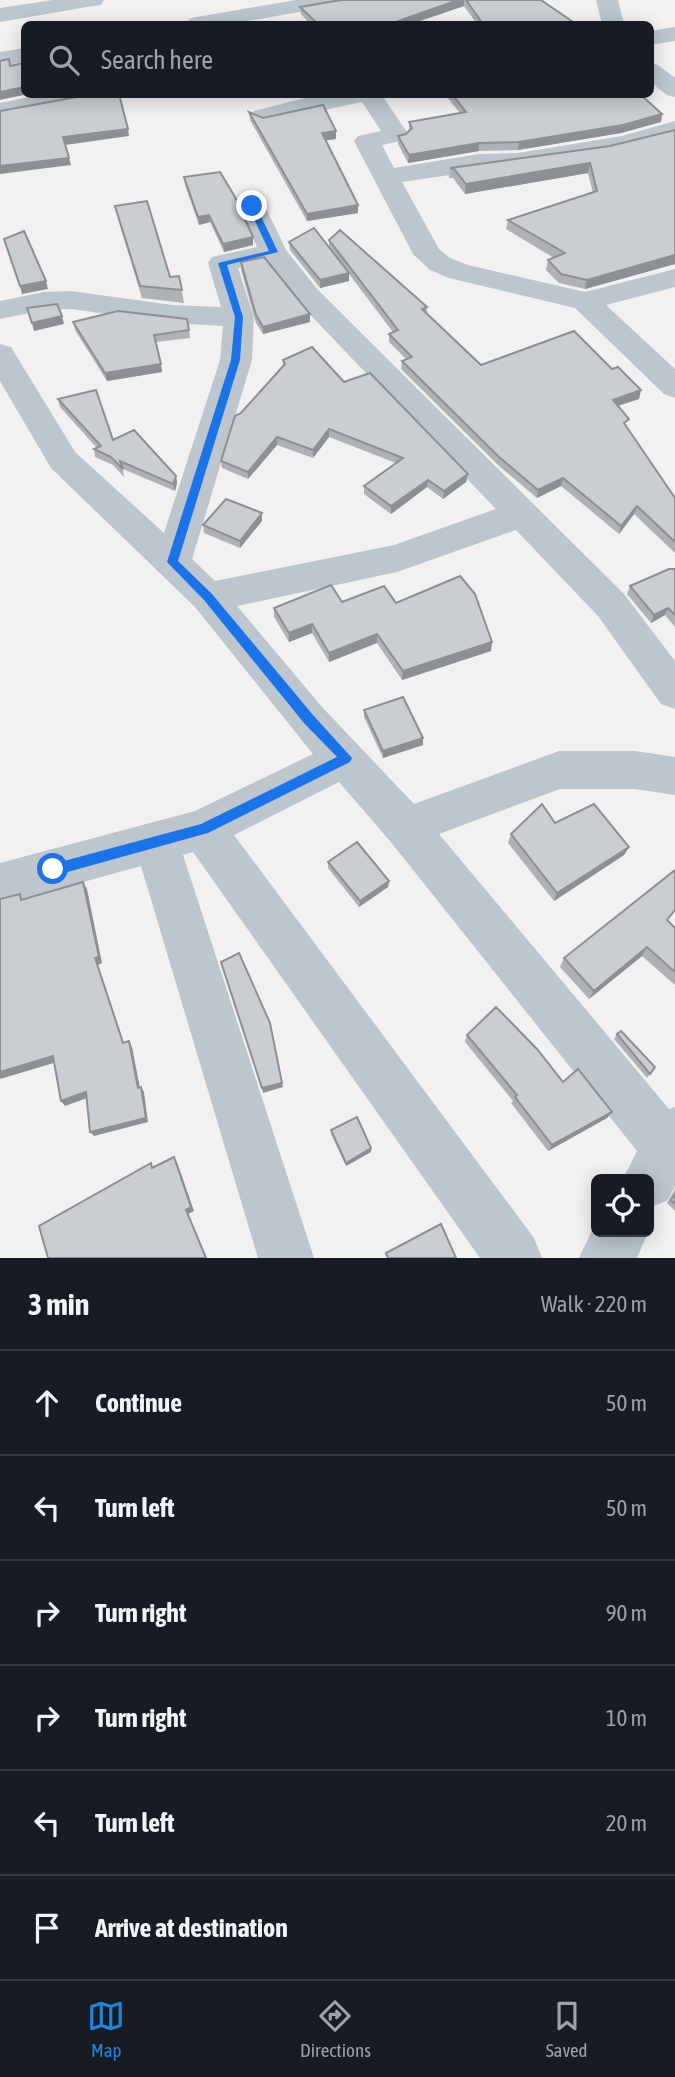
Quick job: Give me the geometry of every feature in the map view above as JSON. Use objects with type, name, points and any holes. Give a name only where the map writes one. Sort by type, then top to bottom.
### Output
[{"type":"street","points":[[0,15],[93,0]]},
{"type":"street","points":[[239,21],[333,0]]},
{"type":"street","points":[[607,0],[612,21]]},
{"type":"street","points":[[58,6],[70,21]]},
{"type":"street","points":[[194,15],[229,21]]},
{"type":"street","points":[[654,37],[675,34]]},
{"type":"street","points":[[0,59],[21,56]]},
{"type":"street","points":[[654,72],[675,90]]},
{"type":"street","points":[[0,110],[62,98]]},
{"type":"street","points":[[263,116],[341,98]]},
{"type":"street","points":[[371,98],[396,135],[367,141],[427,254],[440,264],[459,272],[585,301],[675,278]]},
{"type":"street","points":[[384,177],[626,143],[675,128]]},
{"type":"street","points":[[252,206],[273,252],[308,296],[519,515],[611,605],[675,692]]},
{"type":"street","points":[[173,562],[236,360],[239,317],[222,263],[273,252]]},
{"type":"street","points":[[0,310],[44,301],[71,300],[172,314],[239,317]]},
{"type":"street","points":[[585,301],[670,377]]},
{"type":"street","points":[[0,354],[63,460],[208,597],[308,719],[406,827],[664,1154]]},
{"type":"street","points":[[208,597],[397,558],[519,515]]},
{"type":"street","points":[[0,884],[203,829],[346,758]]},
{"type":"street","points":[[406,827],[559,770],[635,769],[675,776]]},
{"type":"street","points":[[203,829],[514,1258]]},
{"type":"street","points":[[156,841],[286,1258]]},
{"type":"street","points":[[607,1258],[618,1237]]},
{"type":"building","points":[[341,0],[458,0],[398,21],[315,21],[300,7]]},
{"type":"building","points":[[466,0],[541,0],[572,21],[481,21]]},
{"type":"building","points":[[9,59],[10,66],[21,64],[21,88],[0,92],[0,61]]},
{"type":"building","points":[[71,98],[120,98],[128,129],[63,137],[69,158],[0,166],[0,111]]},
{"type":"building","points":[[455,98],[644,98],[662,114],[623,125],[519,142],[479,143],[409,155],[398,136],[406,134],[412,128],[409,122],[466,112]]},
{"type":"building","points":[[323,105],[336,131],[322,133],[358,205],[307,214],[249,112],[263,118]]},
{"type":"building","points":[[675,130],[675,255],[587,280],[561,274],[548,260],[565,253],[508,220],[597,191],[590,163],[466,184],[454,169],[450,168],[610,146]]},
{"type":"building","points":[[220,172],[253,237],[223,244],[209,215],[198,217],[184,177]]},
{"type":"building","points":[[147,201],[170,277],[179,276],[182,290],[140,286],[115,206]]},
{"type":"building","points":[[314,228],[349,273],[320,280],[289,242]]},
{"type":"building","points":[[340,230],[427,307],[422,309],[481,365],[574,331],[612,369],[618,367],[641,390],[613,400],[629,419],[624,423],[675,498],[675,542],[637,506],[621,526],[563,478],[538,490],[499,457],[402,361],[412,357],[389,334],[398,330],[329,240]]},
{"type":"building","points":[[24,231],[46,281],[20,286],[4,239]]},
{"type":"building","points":[[264,257],[310,314],[263,327],[256,315],[241,262]]},
{"type":"building","points":[[57,304],[62,316],[32,323],[27,308]]},
{"type":"building","points":[[118,311],[187,319],[189,330],[154,335],[161,364],[105,373],[73,322]]},
{"type":"building","points":[[312,347],[344,382],[370,373],[468,474],[444,491],[428,480],[391,506],[364,486],[403,458],[329,429],[313,450],[277,437],[248,472],[221,461],[235,416],[241,413],[285,364],[283,360]]},
{"type":"building","points":[[96,390],[113,440],[134,430],[176,476],[173,484],[120,461],[123,469],[111,457],[94,449],[101,446],[58,399]]},
{"type":"building","points":[[226,499],[262,513],[240,541],[203,525]]},
{"type":"building","points":[[669,569],[675,569],[675,615],[668,608],[654,615],[630,586]]},
{"type":"building","points":[[460,576],[475,594],[492,642],[403,671],[377,634],[329,653],[312,624],[289,633],[274,608],[331,585],[342,602],[384,586],[396,603]]},
{"type":"building","points":[[403,697],[423,738],[383,751],[364,710]]},
{"type":"building","points":[[542,804],[555,823],[594,804],[629,847],[557,893],[511,834]]},
{"type":"building","points":[[357,842],[389,881],[360,901],[328,862]]},
{"type":"building","points":[[675,870],[675,910],[667,920],[675,928],[675,972],[647,947],[594,991],[564,958]]},
{"type":"building","points":[[83,882],[99,957],[95,958],[123,1043],[129,1041],[146,1118],[90,1132],[86,1092],[61,1101],[53,1056],[0,1072],[0,899],[20,894],[21,900]]},
{"type":"building","points":[[239,953],[270,1023],[282,1083],[262,1088],[221,962]]},
{"type":"building","points":[[496,1007],[537,1049],[563,1082],[578,1069],[612,1112],[552,1145],[515,1097],[517,1095],[467,1035]]},
{"type":"building","points":[[621,1031],[655,1067],[650,1074],[617,1034]]},
{"type":"building","points":[[357,1117],[371,1148],[346,1163],[331,1130]]},
{"type":"building","points":[[174,1157],[191,1207],[186,1210],[206,1258],[48,1258],[39,1226],[151,1163],[152,1168]]},
{"type":"building","points":[[441,1224],[456,1258],[388,1258],[386,1253]]},
{"type":"route","points":[[53,869],[203,829],[346,758],[308,719],[208,597],[173,562],[236,360],[239,317],[222,263],[273,252],[252,206]]}]
